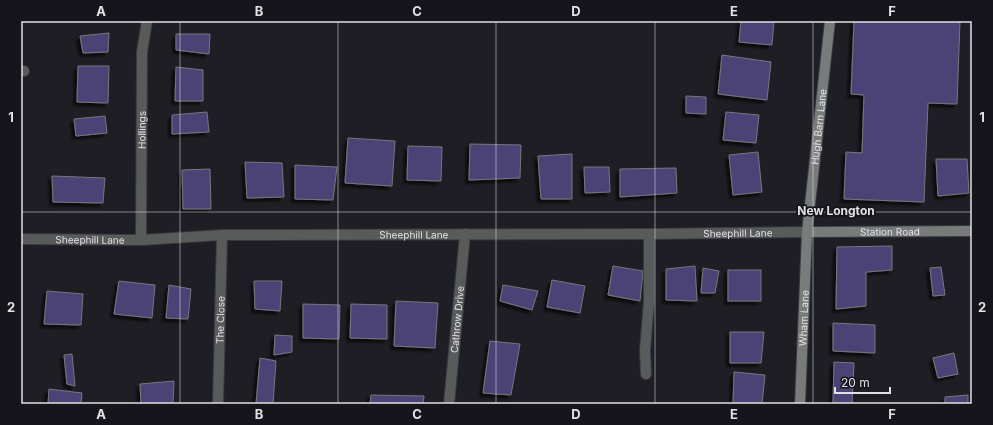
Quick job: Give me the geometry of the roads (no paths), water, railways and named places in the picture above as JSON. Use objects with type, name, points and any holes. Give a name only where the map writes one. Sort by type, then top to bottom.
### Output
[{"type":"street","name":"Hollings","points":[[141,240],[142,52],[147,21]]},
{"type":"street","name":"Hugh Barn Lane","points":[[807,232],[830,21]]},
{"type":"street","name":"Station Road","points":[[807,232],[972,231]]},
{"type":"street","name":"Sheephill Lane","points":[[21,239],[141,240],[222,235],[807,232]]},
{"type":"street","name":"Wham Lane","points":[[800,404],[807,232]]},
{"type":"street","name":"Cathrow Drive","points":[[449,404],[465,234]]},
{"type":"street","points":[[646,374],[645,350],[649,301],[649,234]]},
{"type":"street","name":"The Close","points":[[218,404],[222,235]]},
{"type":"district","name":"New Longton","points":[[836,210]]}]
